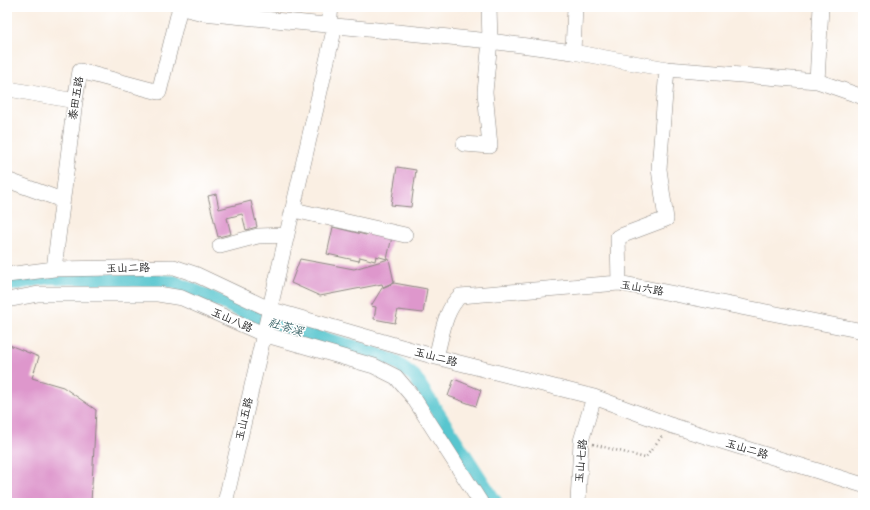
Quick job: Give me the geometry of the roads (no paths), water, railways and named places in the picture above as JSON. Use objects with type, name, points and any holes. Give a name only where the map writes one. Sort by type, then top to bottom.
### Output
[{"type":"street","points":[[179,7],[203,14],[490,41],[573,52],[667,69],[817,81],[863,97]]},
{"type":"street","name":"泰田五路","points":[[54,269],[80,71],[159,92],[179,7]]},
{"type":"street","name":"玉山五路","points":[[225,503],[263,334],[294,210],[332,26],[331,7]]},
{"type":"street","points":[[464,144],[490,146],[485,92],[490,41],[488,7]]},
{"type":"street","points":[[573,52],[574,7]]},
{"type":"street","points":[[817,81],[821,7]]},
{"type":"street","points":[[619,283],[618,237],[666,219],[659,169],[667,69]]},
{"type":"street","points":[[9,89],[75,101]]},
{"type":"street","points":[[7,180],[62,200]]},
{"type":"street","points":[[294,210],[405,235]]},
{"type":"street","points":[[220,246],[258,236],[288,235]]},
{"type":"street","name":"玉山二路","points":[[7,275],[54,269],[174,267],[195,274],[269,310],[436,357],[594,397],[670,425],[863,484]]},
{"type":"street","name":"玉山六路","points":[[436,357],[448,313],[452,304],[460,296],[619,283],[863,331]]},
{"type":"street","name":"玉山八路","points":[[7,300],[38,294],[158,294],[182,298],[263,334],[374,366],[396,377],[413,397],[481,503]]},
{"type":"street","name":"玉山七路","points":[[578,503],[581,441],[594,397]]},
{"type":"waterway","name":"社苓溪","points":[[7,285],[49,277],[174,282],[277,326],[363,349],[394,361],[414,376],[496,503]]}]
